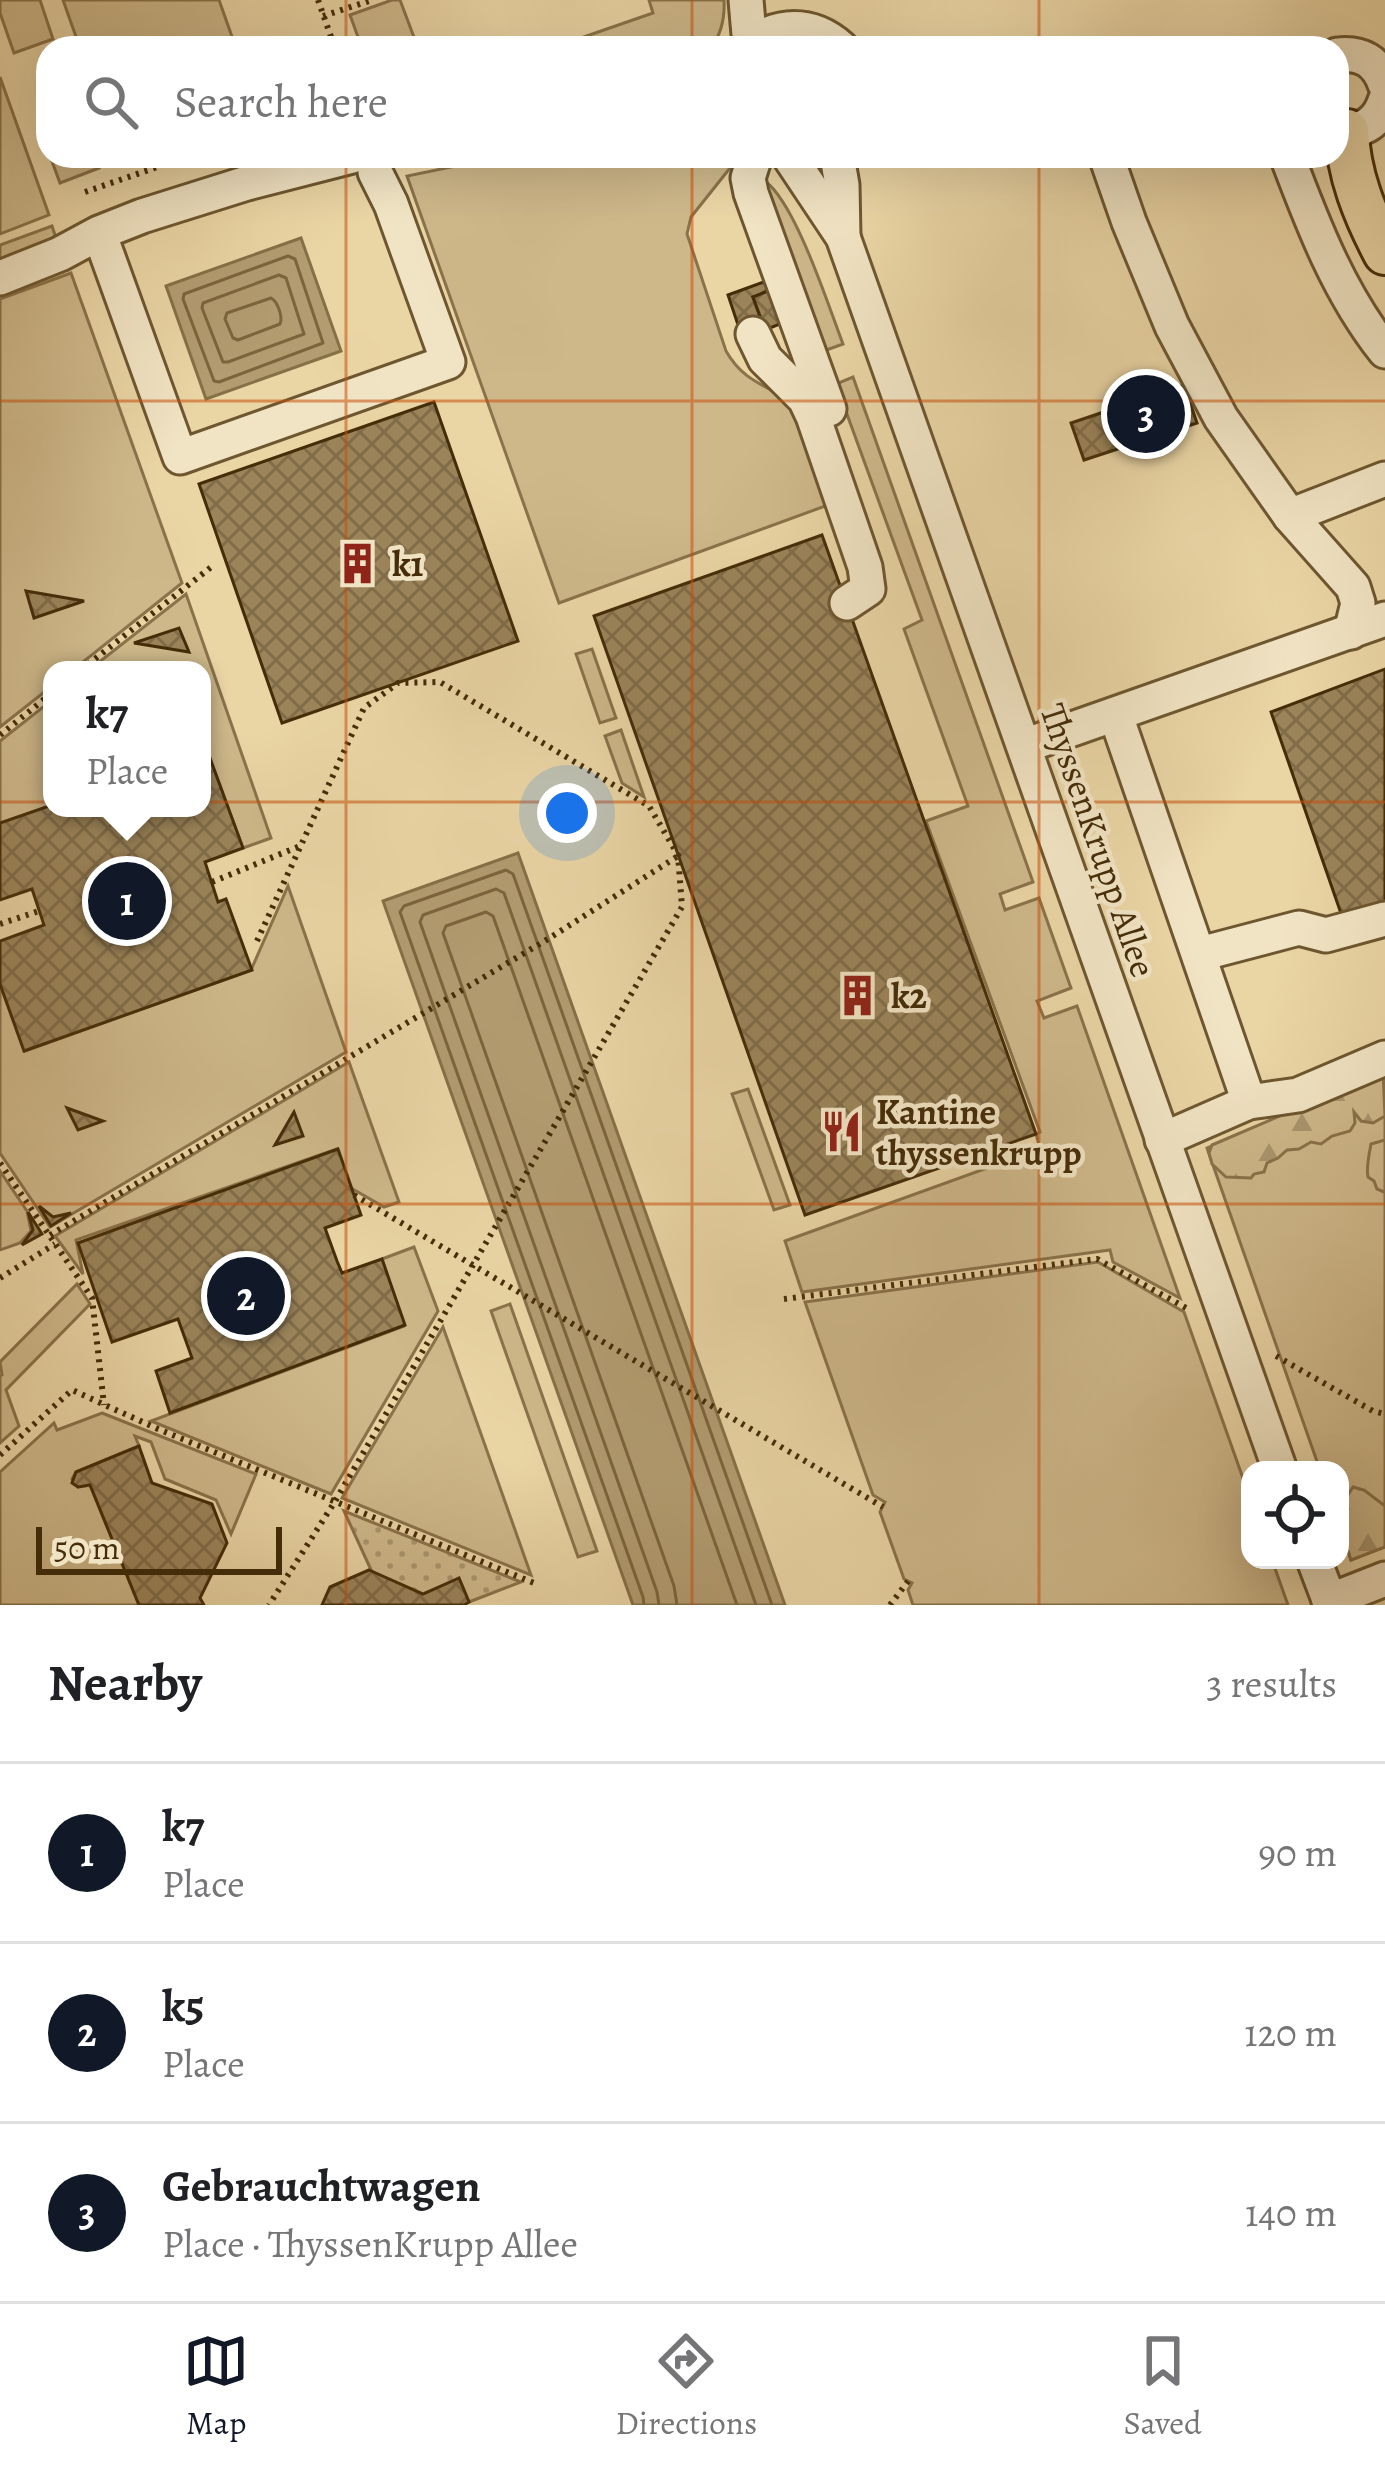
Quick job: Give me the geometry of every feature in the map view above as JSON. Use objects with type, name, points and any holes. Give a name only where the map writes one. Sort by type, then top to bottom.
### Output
[{"type":"main road","points":[[1349,159],[1370,224],[1385,253]]},
{"type":"street","points":[[746,0],[748,36]]},
{"type":"street","points":[[766,36],[788,14],[823,36]]},
{"type":"street","points":[[1362,52],[1385,84]]},
{"type":"street","points":[[1349,129],[1368,125],[1385,100]]},
{"type":"street","points":[[0,278],[142,216],[247,183],[339,168]]},
{"type":"street","points":[[105,249],[180,457],[448,362],[391,204],[366,168]]},
{"type":"street","points":[[751,168],[751,193],[829,410]]},
{"type":"street","name":"ThyssenKrupp Allee","points":[[797,168],[843,237],[1277,1461]]},
{"type":"street","name":"ThyssenKrupp Allee","points":[[839,168],[843,237]]},
{"type":"street","points":[[1110,168],[1150,274],[1221,418],[1290,516],[1353,586],[1385,606]]},
{"type":"street","points":[[1292,168],[1335,274],[1385,351]]},
{"type":"street","points":[[753,334],[765,359],[805,399],[813,416],[865,567],[868,590],[848,603]]},
{"type":"street","points":[[1290,516],[1385,479]]},
{"type":"street","points":[[1352,632],[1358,603],[1353,586]]},
{"type":"street","points":[[1024,746],[1385,619]]},
{"type":"street","points":[[1116,716],[1250,1102]]},
{"type":"street","points":[[1200,954],[1299,928],[1326,935],[1385,919]]},
{"type":"street","points":[[1162,1140],[1250,1102],[1298,1095],[1385,1058]]},
{"type":"street","points":[[1317,1569],[1330,1603],[1385,1579]]},
{"type":"path","points":[[318,0],[330,36]]},
{"type":"path","points":[[323,16],[372,0]]},
{"type":"path","points":[[85,192],[154,168]]},
{"type":"path","points":[[1121,388],[1126,406]]},
{"type":"path","points":[[92,661],[215,564]]},
{"type":"path","points":[[257,941],[364,708],[398,683],[440,682],[649,806],[679,855],[682,908],[334,1503],[268,1605]]},
{"type":"path","points":[[0,735],[43,700]]},
{"type":"path","points":[[212,882],[299,846]]},
{"type":"path","points":[[50,1235],[548,939],[679,855]]},
{"type":"path","points":[[0,924],[40,911]]},
{"type":"path","points":[[0,1163],[92,1298],[104,1405]]},
{"type":"path","points":[[354,1195],[883,1507]]},
{"type":"path","points":[[0,1278],[56,1244]]},
{"type":"path","points":[[784,1299],[1097,1258],[1385,1414]]},
{"type":"path","points":[[0,1455],[72,1390],[534,1583]]},
{"type":"path","points":[[890,1605],[909,1580]]},
{"type":"green space","points":[[0,0],[40,0],[52,36],[36,36],[36,45],[14,53]]},
{"type":"green space","points":[[63,0],[219,0],[232,36],[76,36]]},
{"type":"green space","points":[[400,0],[414,36],[358,36],[350,15]]},
{"type":"green space","points":[[649,0],[724,0],[718,36],[587,36],[653,13]]},
{"type":"green space","points":[[0,77],[49,215],[0,234]]},
{"type":"green space","points":[[54,168],[99,168],[60,183]]},
{"type":"green space","points":[[446,168],[730,168],[691,217],[687,234],[726,351],[747,376],[793,402],[828,505],[559,603],[407,176]]},
{"type":"green space","points":[[765,181],[799,232],[843,344],[818,353],[762,186]]},
{"type":"green space","points":[[52,226],[57,241],[0,263],[0,245]]},
{"type":"green space","points":[[71,273],[182,583],[84,661],[43,661],[43,693],[0,727],[0,299]]},
{"type":"green space","points":[[853,377],[1033,882],[1000,894],[1005,910],[1039,898],[1071,988],[1037,1001],[1044,1018],[1077,1006],[1180,1298],[1113,1262],[1110,1250],[802,1292],[785,1241],[1040,1149],[1036,1134],[1040,1132],[926,821],[968,806],[904,629],[922,620],[836,384]]},
{"type":"green space","points":[[186,594],[209,661],[100,661]]},
{"type":"green space","points":[[592,649],[616,718],[600,723],[576,654]]},
{"type":"green space","points":[[211,666],[271,838],[243,848],[211,762]]},
{"type":"green space","points":[[43,707],[43,808],[0,823],[0,741]]},
{"type":"green space","points":[[621,730],[644,797],[622,783],[605,736]]},
{"type":"green space","points":[[288,886],[346,1052],[50,1227],[0,1153],[0,984],[25,1051],[251,970]]},
{"type":"green space","points":[[349,1062],[399,1202],[384,1207],[351,1188],[337,1149],[76,1240],[83,1274],[55,1236]]},
{"type":"green space","points":[[1385,1071],[1385,1547],[1351,1560],[1349,1461],[1317,1461],[1207,1148]]},
{"type":"green space","points":[[1383,1072],[1385,1116],[1373,1123],[1361,1121],[1354,1112],[1350,1131],[1321,1144],[1311,1142],[1287,1150],[1251,1178],[1226,1177],[1212,1164],[1212,1145]]},
{"type":"green space","points":[[748,1089],[790,1205],[774,1210],[732,1094]]},
{"type":"green space","points":[[1385,1140],[1384,1192],[1368,1177],[1367,1169],[1371,1144]]},
{"type":"green space","points":[[0,1171],[27,1211],[31,1231],[20,1243],[0,1250]]},
{"type":"green space","points":[[414,1247],[438,1311],[331,1494],[151,1421],[404,1326],[382,1259]]},
{"type":"green space","points":[[1098,1262],[1184,1312],[1241,1473],[1241,1569],[1275,1569],[1288,1605],[913,1605],[908,1590],[912,1583],[904,1579],[880,1512],[885,1502],[873,1495],[805,1302]]},
{"type":"green space","points":[[77,1284],[90,1304],[6,1390],[19,1426],[0,1443],[0,1362]]},
{"type":"green space","points":[[510,1304],[597,1551],[578,1557],[491,1311]]},
{"type":"green space","points":[[443,1327],[531,1575],[342,1498]]},
{"type":"green space","points":[[102,1413],[256,1474],[231,1534],[216,1500],[165,1479],[151,1442],[135,1436],[139,1446],[76,1472],[72,1479],[78,1487],[90,1485],[139,1605],[0,1605],[0,1472],[54,1423],[57,1430]]},
{"type":"green space","points":[[1353,1487],[1364,1490],[1385,1506],[1385,1547],[1351,1560],[1349,1554],[1349,1493]]},
{"type":"green space","points":[[344,1511],[521,1582],[469,1602],[459,1579],[423,1594],[372,1572]]},
{"type":"water","points":[[301,238],[341,351],[206,399],[166,286]]},
{"type":"water","points":[[518,853],[785,1605],[633,1605],[383,901]]},
{"type":"building","points":[[769,280],[773,289],[753,297],[765,330],[742,337],[728,295]]},
{"type":"building","points":[[773,289],[785,322],[765,330],[753,297]]},
{"type":"building","points":[[1184,385],[1197,423],[1084,460],[1071,423]]},
{"type":"building","name":"k1","points":[[434,402],[518,641],[282,723],[199,484]]},
{"type":"building","name":"k2","points":[[822,535],[1036,1134],[805,1215],[594,616]]},
{"type":"building","points":[[26,591],[84,601],[34,618]]},
{"type":"building","points":[[179,628],[189,652],[134,643]]},
{"type":"building","points":[[1385,669],[1385,907],[1344,922],[1271,712]]},
{"type":"building","points":[[211,761],[243,848],[205,862],[218,902],[226,899],[252,970],[24,1051],[0,984],[0,941],[44,925],[32,889],[0,900],[0,823],[43,808],[43,817],[211,817]]},
{"type":"building","points":[[67,1108],[103,1121],[78,1130]]},
{"type":"building","points":[[294,1112],[303,1136],[275,1145]]},
{"type":"building","points":[[338,1149],[361,1215],[325,1228],[337,1261],[342,1273],[382,1259],[405,1325],[170,1413],[156,1371],[192,1358],[178,1319],[112,1342],[78,1243]]},
{"type":"building","points":[[39,1206],[53,1217],[71,1213],[51,1226]]},
{"type":"building","points":[[28,1212],[42,1234],[22,1245],[33,1230]]},
{"type":"building","points":[[139,1446],[152,1483],[212,1504],[227,1543],[200,1598],[204,1605],[139,1605],[90,1485],[72,1483],[76,1472]]},
{"type":"building","points":[[369,1570],[423,1594],[459,1578],[469,1602],[322,1605],[330,1587]]},
{"type":"place","name":"Gebrauchtwagen","points":[[1146,414]]},
{"type":"place","name":"k1","points":[[358,563]]},
{"type":"place","name":"k7","points":[[127,901]]},
{"type":"place","name":"k2","points":[[857,995]]},
{"type":"place","name":"Kantine thyssenkrupp","points":[[842,1132]]},
{"type":"place","name":"k5","points":[[246,1296]]}]
